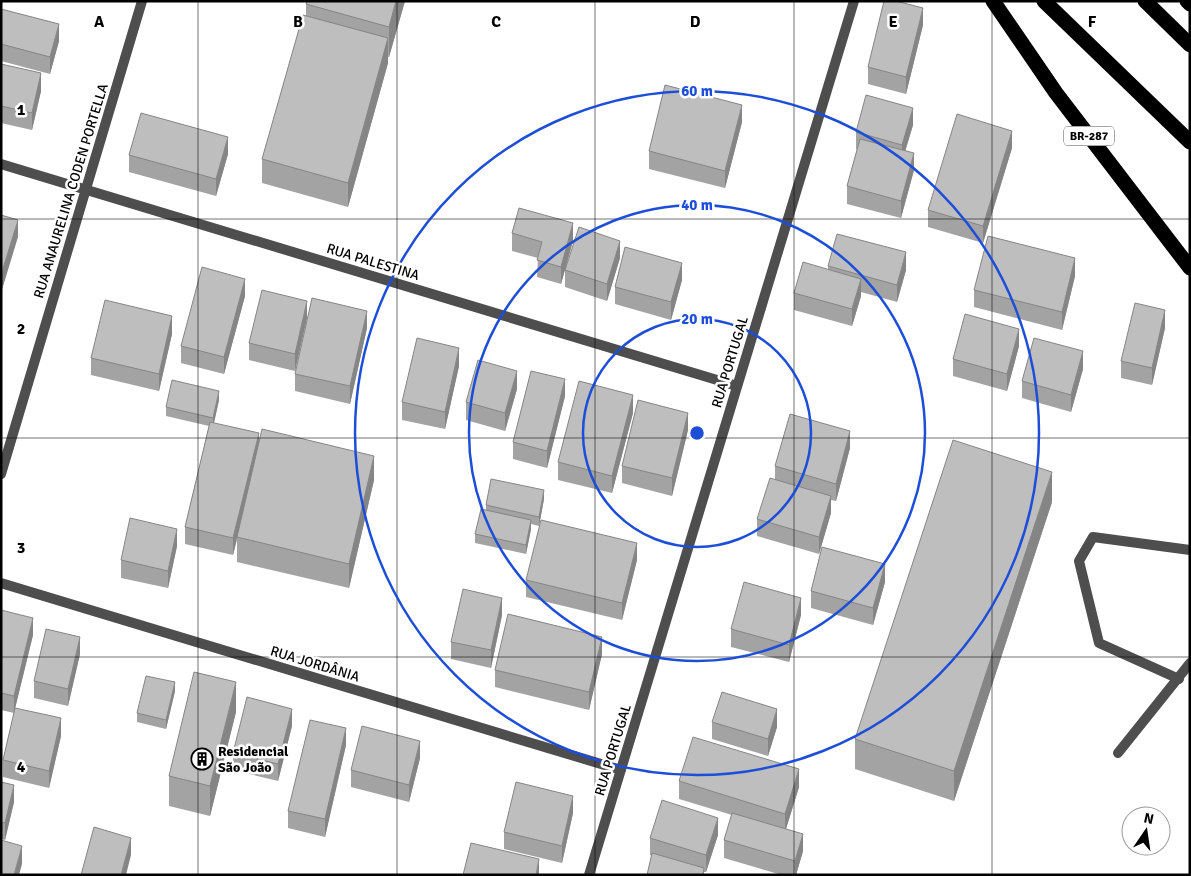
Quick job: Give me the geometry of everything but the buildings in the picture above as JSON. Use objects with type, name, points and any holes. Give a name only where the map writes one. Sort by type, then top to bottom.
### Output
[{"type":"highway","name":"BR-287","points":[[993,1],[1056,93],[1190,268]]},
{"type":"highway","points":[[1044,1],[1190,142]]},
{"type":"highway","points":[[1146,1],[1190,45]]},
{"type":"street","name":"RUA ANAURELINA CODEN PORTELLA","points":[[1,474],[142,1]]},
{"type":"street","name":"RUA PORTUGAL","points":[[590,875],[854,1]]},
{"type":"street","name":"RUA PALESTINA","points":[[1,164],[737,386]]},
{"type":"street","points":[[1179,679],[1099,644],[1079,561],[1093,537],[1190,550]]},
{"type":"street","name":"RUA JORDÂNIA","points":[[1,583],[621,770]]},
{"type":"street","points":[[1118,753],[1190,663]]},
{"type":"place","name":"Residencial São João","points":[[202,759]]}]
